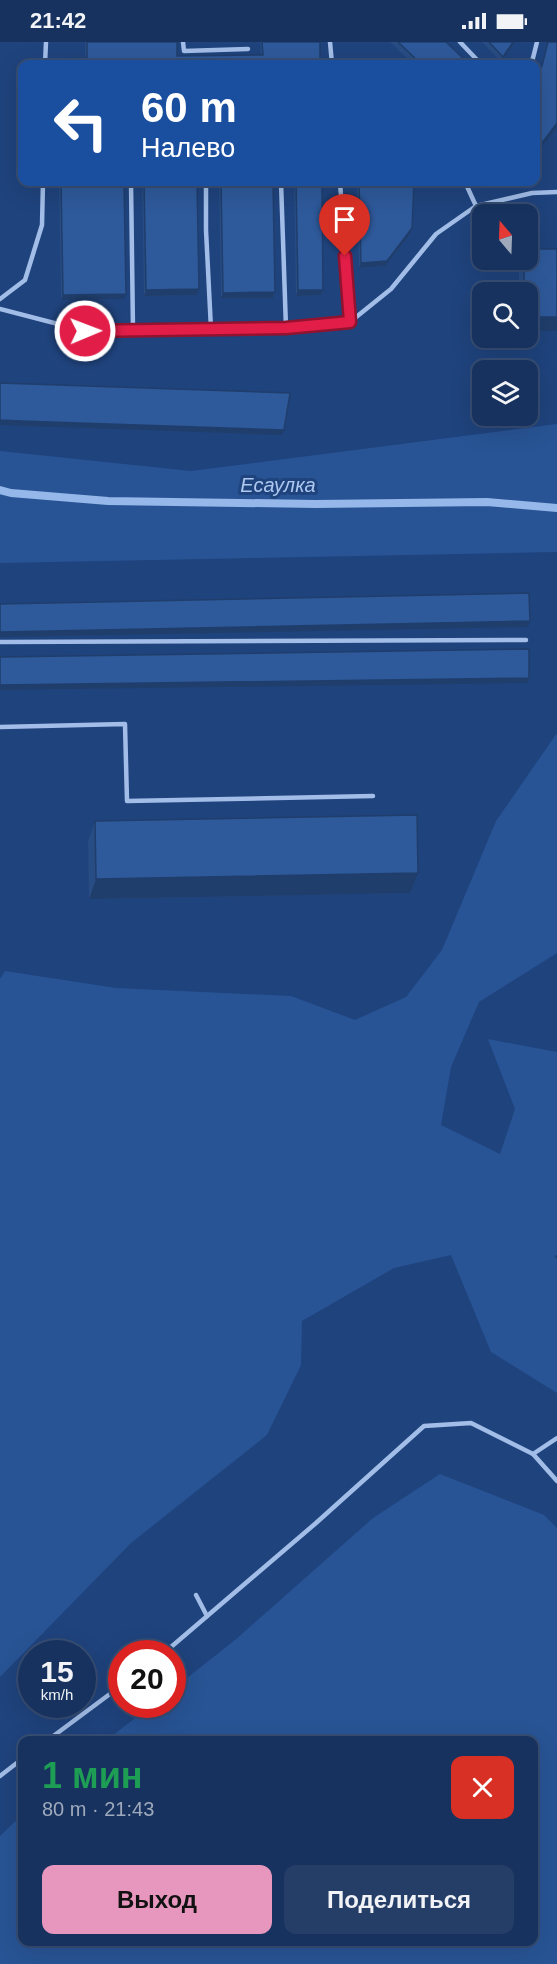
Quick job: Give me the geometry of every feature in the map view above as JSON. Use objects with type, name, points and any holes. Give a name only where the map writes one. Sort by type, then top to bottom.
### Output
[{"type":"lane","points":[[45,60],[46,42]]},
{"type":"lane","points":[[183,42],[184,51],[248,49]]},
{"type":"lane","points":[[330,42],[332,60]]},
{"type":"lane","points":[[460,42],[478,60]]},
{"type":"lane","points":[[532,60],[537,42]]},
{"type":"lane","points":[[0,299],[25,280],[42,225],[43,186]]},
{"type":"lane","points":[[131,186],[134,330]]},
{"type":"lane","points":[[206,186],[211,329]]},
{"type":"lane","points":[[281,186],[286,328]]},
{"type":"lane","points":[[340,186],[350,322]]},
{"type":"lane","points":[[467,186],[475,204]]},
{"type":"lane","points":[[485,204],[556,190]]},
{"type":"lane","points":[[0,309],[85,331],[286,328],[350,322],[391,289],[436,234],[472,209]]},
{"type":"lane","points":[[0,642],[526,640]]},
{"type":"lane","points":[[0,727],[126,724],[127,801],[372,796]]},
{"type":"lane","points":[[179,1640],[316,1523],[424,1426],[471,1423],[532,1454],[557,1481]]},
{"type":"lane","points":[[532,1454],[557,1438]]},
{"type":"lane","points":[[196,1595],[207,1616]]},
{"type":"lane","points":[[53,1736],[108,1695]]},
{"type":"lane","points":[[0,1776],[18,1762]]},
{"type":"shaded area","points":[[557,424],[557,552],[0,563],[0,451],[191,471]]},
{"type":"shaded area","points":[[557,733],[557,953],[479,1002],[451,1067],[441,1125],[500,1154],[515,1109],[488,1039],[557,1052],[557,1255],[554,1256],[557,1259],[557,1393],[491,1352],[451,1255],[394,1268],[302,1321],[301,1365],[267,1435],[131,1543],[36,1640],[18,1640],[18,1659],[0,1677],[0,979],[5,971],[116,988],[291,996],[355,1020],[406,997],[442,950],[496,821]]},
{"type":"shaded area","points":[[440,1474],[544,1515],[557,1528],[557,1964],[0,1964],[0,1836],[18,1819],[18,1946],[538,1946],[538,1736],[112,1736],[135,1718],[186,1718],[186,1679],[235,1640],[373,1518]]},
{"type":"building","points":[[87,42],[177,42],[177,56],[263,55],[262,42],[320,42],[320,60],[60,60],[87,58]]},
{"type":"building","points":[[398,42],[446,42],[465,60],[417,60]]},
{"type":"building","points":[[489,42],[513,42],[503,57]]},
{"type":"building","points":[[548,42],[557,42],[557,123],[540,146],[540,70]]},
{"type":"building","points":[[61,186],[124,186],[126,294],[63,295]]},
{"type":"building","points":[[144,186],[197,186],[199,289],[146,290]]},
{"type":"building","points":[[221,186],[273,186],[275,292],[223,293]]},
{"type":"building","points":[[296,186],[322,186],[323,290],[298,290]]},
{"type":"building","points":[[359,186],[414,186],[412,228],[387,261],[361,263]]},
{"type":"building","points":[[538,249],[557,249],[557,317],[538,317],[538,282],[524,282],[524,270],[538,270]]},
{"type":"building","points":[[0,383],[290,393],[284,430],[21,421],[0,420]]},
{"type":"building","points":[[529,593],[530,621],[0,632],[0,604]]},
{"type":"building","points":[[529,649],[529,678],[0,685],[0,657]]},
{"type":"building","points":[[417,815],[418,873],[96,879],[95,821]]},
{"type":"waterway","name":"Есаулка","points":[[0,490],[11,493],[108,501],[316,504],[487,502],[557,508]]},
{"type":"route","points":[[85,331],[286,328],[350,322],[345,256]]}]
